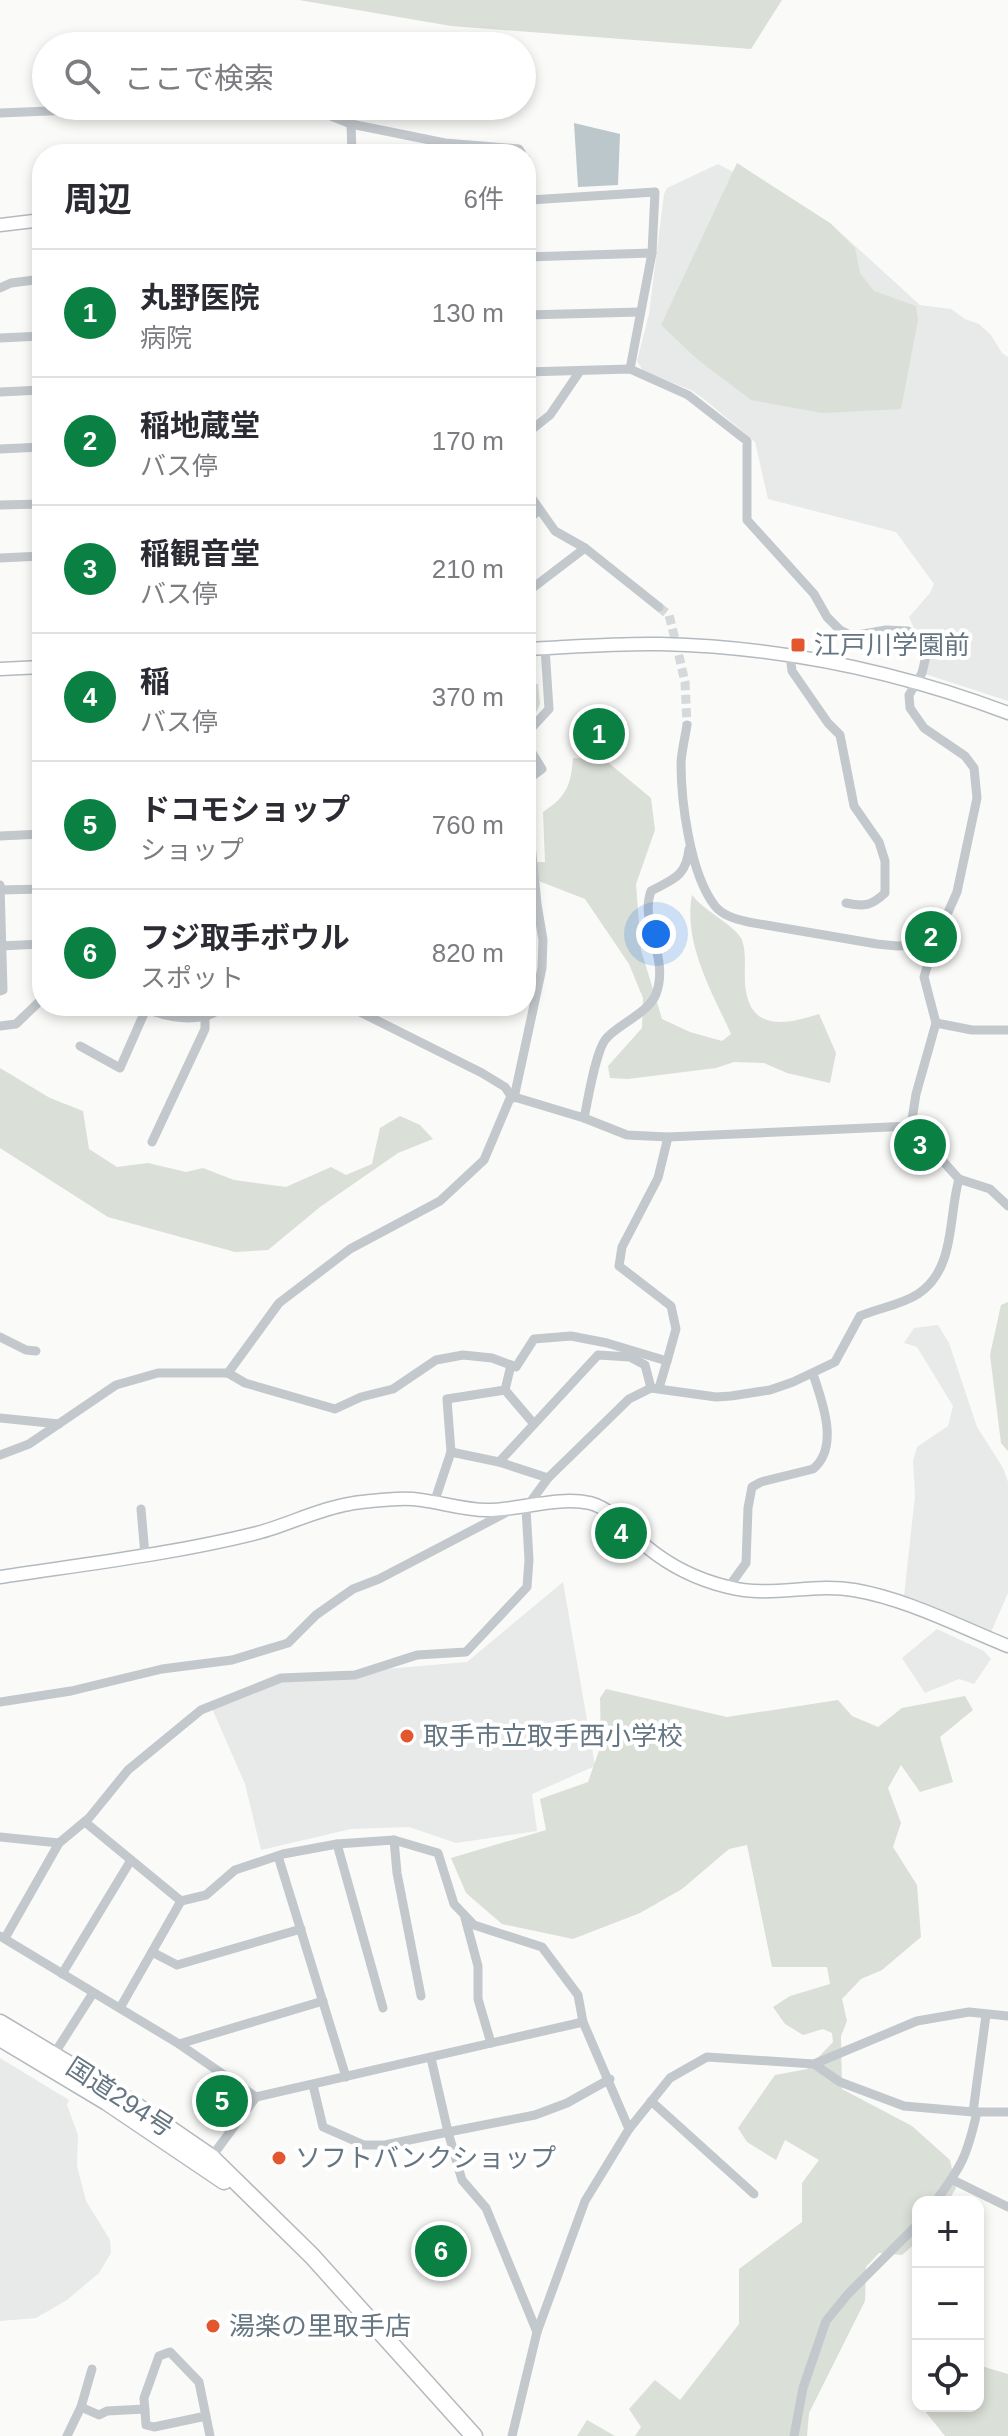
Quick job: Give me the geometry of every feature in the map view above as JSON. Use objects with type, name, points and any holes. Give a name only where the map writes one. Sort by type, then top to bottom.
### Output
[{"type":"highway","name":"国道294号","points":[[0,2023],[50,2060],[208,2162],[267,2213],[312,2256],[474,2436]]},
{"type":"highway","name":"国道294号","points":[[0,2038],[50,2060]]},
{"type":"street","points":[[0,113],[32,112]]},
{"type":"street","points":[[341,120],[457,144]]},
{"type":"street","points":[[351,124],[352,144]]},
{"type":"street","points":[[536,199],[655,192],[652,253],[630,369]]},
{"type":"street","points":[[0,225],[32,221]]},
{"type":"street","points":[[536,257],[652,253]]},
{"type":"street","points":[[0,288],[32,280]]},
{"type":"street","points":[[536,315],[640,312]]},
{"type":"street","points":[[0,338],[32,336]]},
{"type":"street","points":[[536,372],[630,369],[688,395],[747,441],[747,520],[814,594],[827,617],[840,630],[852,636],[886,630],[908,631],[921,639],[926,656],[922,673],[909,695],[910,708],[924,728],[965,756],[974,768],[977,798],[957,892],[934,944],[924,977],[936,1023],[916,1094],[911,1126]]},
{"type":"street","points":[[536,426],[550,415],[580,371]]},
{"type":"street","points":[[0,392],[32,390]]},
{"type":"street","points":[[0,449],[32,447]]},
{"type":"street","points":[[0,505],[32,504]]},
{"type":"street","points":[[536,508],[555,531],[585,548],[659,607]]},
{"type":"street","points":[[536,585],[585,548]]},
{"type":"street","points":[[0,558],[32,556]]},
{"type":"street","points":[[536,648],[659,644],[790,655],[853,666],[914,682],[1008,713]]},
{"type":"street","points":[[536,723],[549,709],[545,648]]},
{"type":"street","points":[[790,655],[792,671],[840,735],[854,806],[879,842],[885,861],[885,893],[873,904],[846,903]]},
{"type":"street","points":[[0,669],[32,667]]},
{"type":"street","points":[[584,1118],[592,1078],[605,1040],[655,998],[661,974],[646,904],[651,891],[677,878],[687,865],[689,846],[681,761],[687,725]]},
{"type":"street","points":[[0,836],[32,834]]},
{"type":"street","points":[[689,846],[716,908],[730,917],[877,944],[934,944]]},
{"type":"street","points":[[0,991],[3,990],[0,889],[32,889]]},
{"type":"street","points":[[536,894],[543,940],[542,968],[536,995]]},
{"type":"street","points":[[1,946],[32,944]]},
{"type":"street","points":[[0,1026],[16,1024],[32,1009]]},
{"type":"street","points":[[80,1046],[120,1068],[139,1016]]},
{"type":"street","points":[[170,1016],[199,1019],[210,1016]]},
{"type":"street","points":[[368,1016],[482,1073],[505,1087],[513,1097],[584,1118],[627,1135],[668,1137],[911,1126],[959,1179],[990,1189],[1008,1206]]},
{"type":"street","points":[[228,1373],[279,1303],[350,1249],[440,1201],[484,1160],[513,1097],[531,1016]]},
{"type":"street","points":[[152,1142],[205,1029],[205,1017]]},
{"type":"street","points":[[936,1023],[972,1030],[1008,1030]]},
{"type":"street","points":[[655,1388],[676,1329],[671,1306],[619,1266],[622,1247],[658,1178],[668,1137]]},
{"type":"street","points":[[0,1702],[71,1691],[162,1669],[232,1660],[288,1643],[316,1615],[353,1589],[520,1508],[629,1399],[655,1388],[716,1397],[740,1395],[770,1390],[813,1374],[839,1358],[860,1316],[918,1294],[932,1282],[950,1239],[959,1179]]},
{"type":"street","points":[[0,1455],[29,1444],[116,1385],[158,1373],[228,1373],[245,1383],[335,1409],[361,1397],[393,1389],[436,1360],[463,1355],[492,1358],[516,1367],[534,1339],[571,1336],[667,1361]]},
{"type":"street","points":[[0,1337],[26,1350],[36,1351]]},
{"type":"street","points":[[499,1462],[598,1355],[630,1357],[645,1365],[655,1388]]},
{"type":"street","points":[[505,1390],[511,1365]]},
{"type":"street","points":[[728,1588],[746,1563],[752,1487],[813,1469],[820,1464],[826,1452],[826,1415],[813,1374]]},
{"type":"street","points":[[505,1390],[534,1424]]},
{"type":"street","points":[[435,1500],[451,1452],[447,1399],[505,1390]]},
{"type":"street","points":[[0,1418],[59,1424]]},
{"type":"street","points":[[451,1452],[499,1462],[548,1478]]},
{"type":"street","points":[[0,1577],[145,1555],[257,1533],[347,1504],[401,1499],[435,1500],[454,1507],[486,1510],[570,1501],[591,1504],[609,1512],[667,1561],[728,1588],[753,1592],[812,1588],[855,1590],[924,1612],[1008,1646]]},
{"type":"street","points":[[256,2097],[179,2044],[2,1937],[59,1843],[85,1822],[128,1770],[201,1710],[281,1678],[355,1675],[417,1655],[466,1652],[527,1587],[529,1560],[520,1508]]},
{"type":"street","points":[[141,1509],[145,1555]]},
{"type":"street","points":[[85,1822],[181,1901]]},
{"type":"street","points":[[0,1837],[59,1843]]},
{"type":"street","points":[[394,1840],[397,1873],[421,1996]]},
{"type":"street","points":[[120,2008],[181,1901],[206,1895],[235,1870],[278,1856],[337,1844],[394,1840],[438,1853],[454,1904],[474,1925],[542,1947],[578,1995],[583,2022],[629,2129]]},
{"type":"street","points":[[337,1844],[383,2008]]},
{"type":"street","points":[[278,1856],[346,2077]]},
{"type":"street","points":[[62,1974],[131,1860]]},
{"type":"street","points":[[464,1915],[478,1966],[478,1999],[491,2043]]},
{"type":"street","points":[[152,1952],[177,1965],[301,1929]]},
{"type":"street","points":[[50,2060],[93,1993]]},
{"type":"street","points":[[179,2044],[323,2001]]},
{"type":"street","points":[[512,2436],[537,2332],[585,2201],[629,2129],[670,2078],[707,2057],[814,2064],[917,2021],[969,2012],[1008,2016]]},
{"type":"street","points":[[940,2196],[968,2153],[986,2015]]},
{"type":"street","points":[[208,2162],[256,2097],[583,2022]]},
{"type":"street","points":[[431,2058],[462,2180],[486,2208],[537,2332]]},
{"type":"street","points":[[814,2064],[840,2082],[904,2106],[1008,2112]]},
{"type":"street","points":[[313,2085],[323,2127],[364,2145],[385,2145],[535,2115],[567,2103],[610,2079]]},
{"type":"street","points":[[651,2101],[754,2194]]},
{"type":"street","points":[[953,2180],[1008,2207]]},
{"type":"street","points":[[794,2436],[803,2388],[826,2321],[848,2294],[912,2230]]},
{"type":"street","points":[[206,2416],[154,2427],[146,2425],[144,2398],[159,2356],[170,2352],[199,2382],[206,2416],[210,2436]]},
{"type":"street","points":[[67,2436],[81,2407],[92,2369]]},
{"type":"street","points":[[81,2407],[99,2415],[107,2411],[145,2409]]},
{"type":"shaded area","points":[[299,0],[782,0],[751,49],[451,26]]},
{"type":"shaded area","points":[[574,123],[620,134],[618,185],[578,187]]},
{"type":"shaded area","points":[[737,163],[830,223],[855,248],[860,273],[874,291],[916,306],[918,320],[901,409],[822,413],[751,400],[697,359],[661,325]]},
{"type":"shaded area","points":[[718,164],[830,223],[920,305],[951,309],[979,324],[1008,357],[1008,701],[922,673],[926,656],[909,617],[934,584],[896,532],[768,499],[755,442],[691,390],[643,371],[637,361],[649,314],[664,194],[667,188]]},
{"type":"shaded area","points":[[536,684],[540,704],[536,713]]},
{"type":"shaded area","points":[[573,758],[604,759],[651,798],[655,830],[636,884],[641,950],[662,1019],[690,1032],[722,1041],[731,1034],[695,949],[690,913],[692,895],[742,940],[747,996],[758,1016],[787,1022],[819,1014],[836,1053],[830,1083],[787,1073],[764,1063],[734,1062],[716,1068],[628,1079],[610,1078],[608,1066],[642,1028],[643,998],[629,964],[585,899],[536,880],[536,862],[545,862],[543,812],[566,790]]},
{"type":"shaded area","points":[[0,1068],[50,1098],[83,1111],[89,1149],[117,1167],[148,1163],[186,1172],[203,1168],[234,1180],[286,1187],[331,1167],[346,1175],[372,1164],[380,1128],[400,1116],[420,1125],[433,1139],[398,1153],[320,1207],[268,1250],[235,1252],[108,1217],[0,1148]]},
{"type":"shaded area","points":[[1008,1302],[1008,1451],[1001,1443],[990,1355],[1001,1305]]},
{"type":"shaded area","points":[[938,1325],[949,1343],[977,1427],[1003,1468],[1008,1482],[1008,1593],[991,1632],[903,1605],[915,1496],[913,1461],[917,1447],[948,1426],[953,1406],[917,1347],[904,1343],[914,1328]]},
{"type":"shaded area","name":"取手市立取手西小学校","points":[[563,1582],[595,1766],[532,1794],[537,1831],[456,1843],[409,1827],[351,1829],[261,1850],[245,1784],[211,1706],[281,1678],[467,1662]]},
{"type":"shaded area","points":[[937,1629],[984,1651],[991,1659],[974,1684],[959,1679],[925,1693],[902,1658]]},
{"type":"shaded area","points":[[606,1689],[727,1717],[838,1700],[852,1716],[878,1727],[902,1708],[965,1696],[973,1710],[940,1737],[953,1782],[920,1792],[901,1765],[888,1788],[901,1823],[893,1847],[917,1885],[921,1937],[882,1970],[861,1979],[842,1999],[847,2021],[841,2036],[842,2089],[912,2126],[950,2160],[956,2188],[951,2196],[912,2196],[912,2246],[902,2255],[879,2253],[866,2267],[865,2301],[809,2413],[807,2436],[635,2436],[641,2427],[629,2409],[655,2380],[680,2400],[739,2324],[739,2269],[802,2222],[802,2183],[819,2160],[785,2140],[776,2160],[747,2142],[738,2128],[775,2075],[807,2069],[833,2042],[832,2033],[823,2029],[803,2035],[785,2024],[773,2007],[790,1996],[830,1984],[827,1967],[772,1967],[747,1845],[729,1849],[682,1889],[640,1913],[573,1939],[502,1924],[466,1893],[451,1858],[546,1830],[540,1799],[588,1782],[601,1745],[600,1698]]},
{"type":"shaded area","points":[[0,2058],[69,2100],[67,2105],[78,2135],[77,2166],[86,2201],[110,2240],[111,2253],[99,2273],[67,2300],[36,2318],[0,2321]]},
{"type":"shaded area","points":[[984,2367],[1008,2374],[1008,2436],[945,2436],[926,2412],[984,2412]]},
{"type":"shaded area","points":[[587,2420],[615,2436],[577,2436]]},
{"type":"tunnel","points":[[659,607],[669,615],[676,643],[685,682],[687,725]]},
{"type":"place","name":"江戸川学園前","points":[[798,645]]},
{"type":"place","name":"丸野医院","points":[[599,734]]},
{"type":"place","name":"稲地蔵堂","points":[[931,937]]},
{"type":"place","name":"稲観音堂","points":[[920,1145]]},
{"type":"place","name":"稲","points":[[621,1533]]},
{"type":"place","name":"取手市立取手西小学校","points":[[407,1736]]},
{"type":"place","name":"ドコモショップ","points":[[222,2101]]},
{"type":"place","name":"ソフトバンクショップ","points":[[279,2158]]},
{"type":"place","name":"フジ取手ボウル","points":[[441,2251]]},
{"type":"place","name":"湯楽の里取手店","points":[[213,2326]]}]
